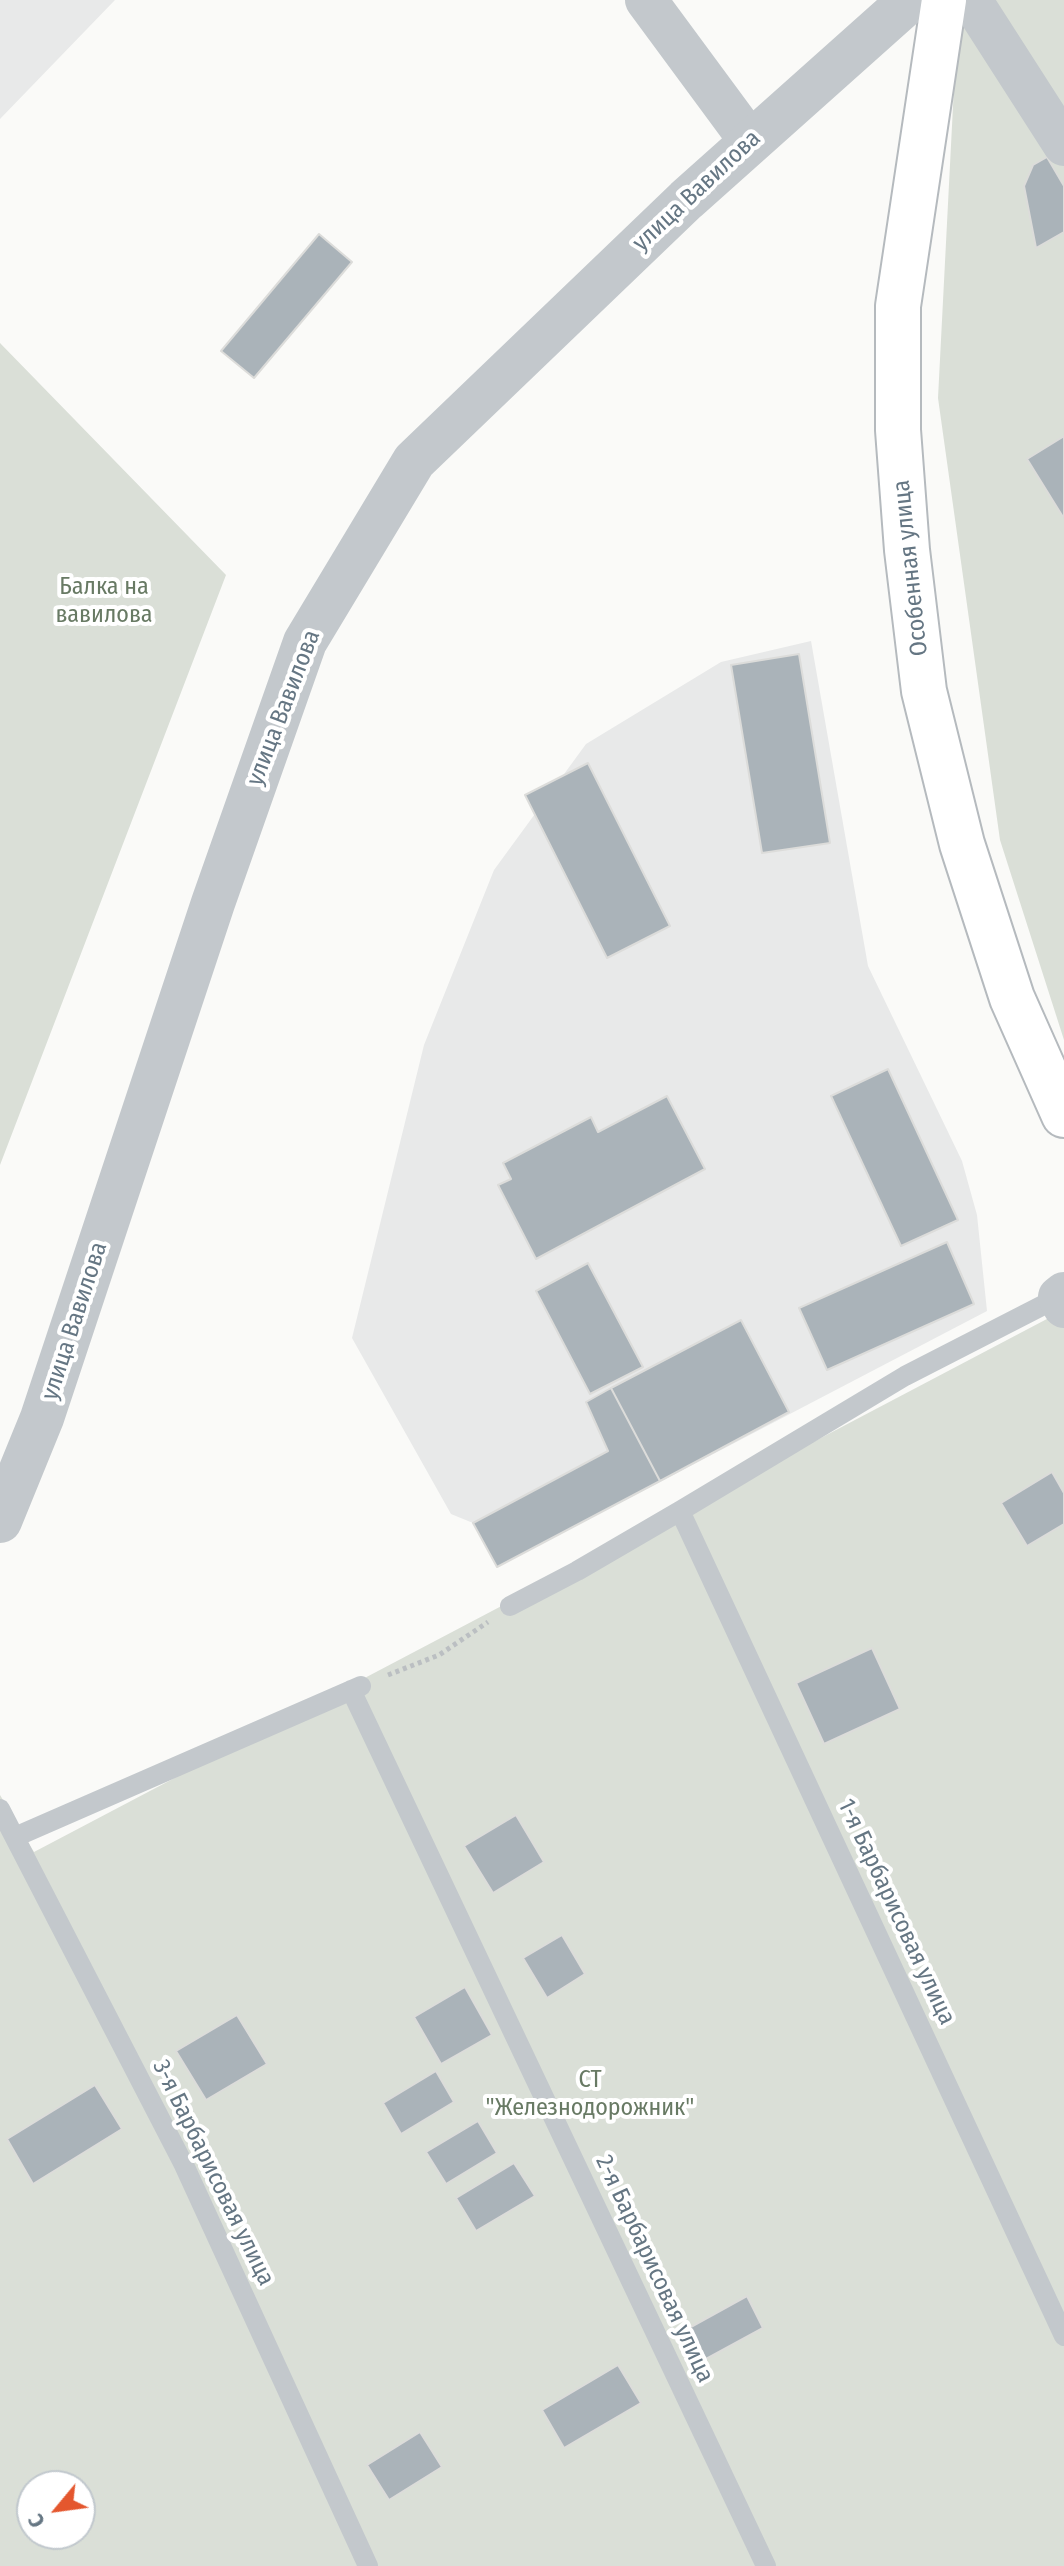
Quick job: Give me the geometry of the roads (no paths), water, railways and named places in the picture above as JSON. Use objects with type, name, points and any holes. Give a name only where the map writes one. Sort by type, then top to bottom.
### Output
[{"type":"main road","name":"Особенная улица","points":[[944,0],[898,306],[898,430],[907,550],[924,691],[962,844],[1012,998],[1064,1115]]},
{"type":"street","points":[[646,0],[750,141]]},
{"type":"street","name":"улица Вавилова","points":[[0,1521],[42,1418],[213,903],[305,642],[414,461],[750,141],[910,0]]},
{"type":"street","points":[[971,0],[1064,145]]},
{"type":"lane","points":[[510,1606],[577,1571],[905,1376],[1062,1299]]},
{"type":"lane","name":"1-я Барбарисовая улица","points":[[680,1511],[1064,2336]]},
{"type":"lane","name":"2-я Барбарисовая улица","points":[[15,1837],[356,1688],[766,2566]]},
{"type":"lane","name":"3-я Барбарисовая улица","points":[[0,1809],[184,2165],[368,2566]]},
{"type":"park label","name":"Балка на вавилова","points":[[104,601]]},
{"type":"park label","name":"СТ \"Железнодорожник\"","points":[[590,2094]]}]
